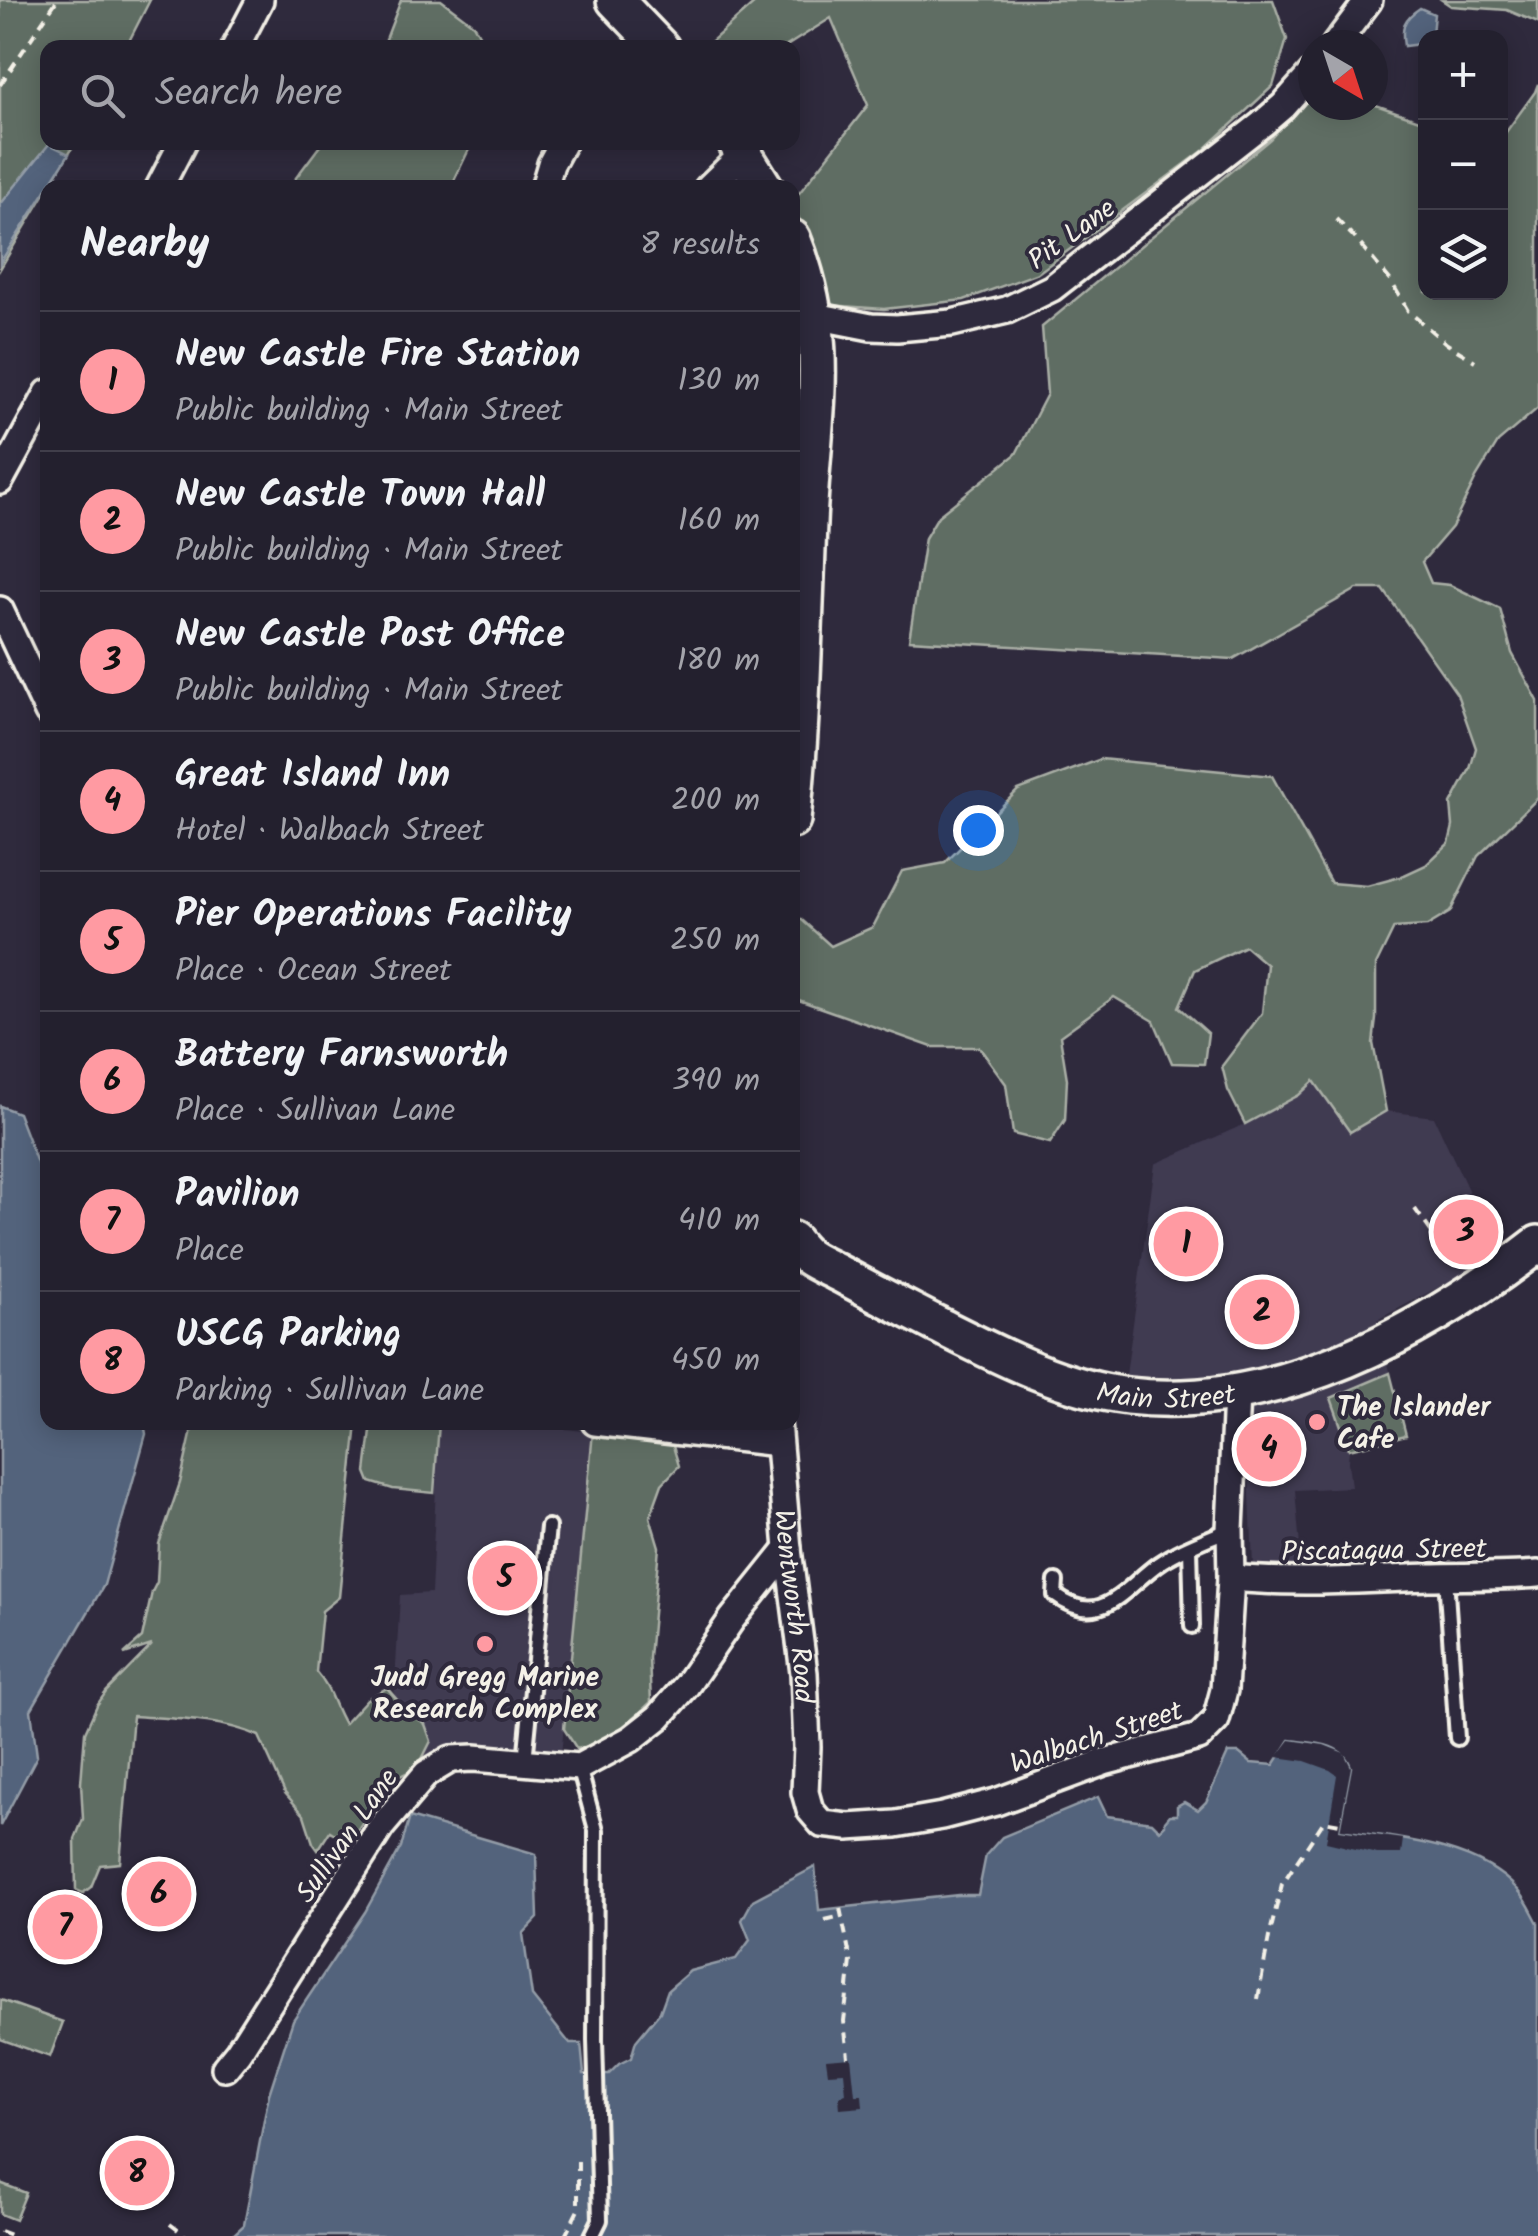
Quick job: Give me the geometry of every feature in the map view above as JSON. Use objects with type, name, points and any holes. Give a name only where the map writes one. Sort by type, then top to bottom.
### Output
[{"type":"main road","points":[[615,0],[651,40]]},
{"type":"main road","points":[[741,150],[760,180]]},
{"type":"main road","points":[[800,256],[815,316],[819,370],[808,507],[800,725]]},
{"type":"main road","name":"Main Street","points":[[800,1248],[808,1257],[976,1344],[1052,1376],[1127,1396],[1180,1398],[1236,1394],[1287,1382],[1377,1344],[1442,1310],[1538,1244]]},
{"type":"street","points":[[238,40],[260,0]]},
{"type":"street","points":[[1346,30],[1369,0]]},
{"type":"street","name":"Pit Lane","points":[[815,316],[897,328],[952,324],[1007,310],[1052,288],[1218,159],[1298,89]]},
{"type":"street","points":[[163,180],[179,150]]},
{"type":"street","points":[[546,180],[559,150]]},
{"type":"street","points":[[714,180],[738,150]]},
{"type":"street","points":[[0,481],[40,408]]},
{"type":"street","points":[[0,610],[40,695]]},
{"type":"street","name":"Walbach Street","points":[[805,1792],[810,1810],[822,1824],[896,1824],[996,1802],[1104,1762],[1199,1737],[1216,1720],[1224,1690],[1236,1394]]},
{"type":"street","points":[[675,1430],[778,1433]]},
{"type":"street","name":"Wentworth Road","points":[[778,1433],[804,1673],[805,1792]]},
{"type":"street","points":[[578,1767],[632,1739],[659,1717],[788,1549]]},
{"type":"street","name":"Piscataqua Street","points":[[1231,1578],[1324,1581],[1538,1574]]},
{"type":"street","name":"Sullivan Lane","points":[[225,2068],[381,1827],[426,1774],[451,1759],[578,1767]]},
{"type":"lane","points":[[525,1761],[548,1527]]},
{"type":"lane","points":[[1056,1580],[1055,1595],[1068,1604],[1102,1608],[1158,1564],[1230,1530]]},
{"type":"lane","points":[[1190,1547],[1192,1626]]},
{"type":"lane","points":[[1446,1577],[1457,1738]]},
{"type":"lane","points":[[578,1767],[596,1830],[595,2040],[600,2220],[592,2236]]},
{"type":"path","points":[[0,85],[57,0]]},
{"type":"path","points":[[1336,219],[1391,281],[1408,311],[1447,344],[1475,361]]},
{"type":"path","points":[[1416,1209],[1460,1273]]},
{"type":"path","points":[[1258,1999],[1282,1884],[1324,1821],[1340,1824]]},
{"type":"path","points":[[840,1908],[850,1962],[844,2021],[848,2057]]},
{"type":"path","points":[[825,1920],[841,1916]]},
{"type":"path","points":[[565,2236],[578,2210],[578,2167]]},
{"type":"path","points":[[170,2224],[186,2236]]},
{"type":"path","points":[[0,2231],[13,2236]]},
{"type":"shaded area","points":[[1314,1081],[1350,1132],[1386,1111],[1434,1117],[1496,1250],[1452,1280],[1377,1320],[1406,1435],[1349,1449],[1351,1487],[1295,1490],[1302,1569],[1253,1565],[1245,1378],[1169,1385],[1125,1382],[1155,1164],[1245,1124],[1299,1095]]},
{"type":"shaded area","name":"Judd Gregg Marine Research Complex","points":[[439,1430],[593,1432],[561,1755],[457,1744],[418,1767],[393,1719],[400,1595],[431,1593]]},
{"type":"green space","points":[[0,0],[150,0],[130,40],[40,40],[40,150],[71,150],[53,180],[40,180],[40,202],[0,269]]},
{"type":"green space","points":[[401,0],[441,0],[473,24],[482,40],[386,40]]},
{"type":"green space","points":[[758,0],[1273,0],[1287,39],[1273,86],[1204,150],[1038,273],[964,300],[884,309],[828,305],[800,222],[800,192],[868,105],[831,18],[796,40],[713,40]]},
{"type":"green space","points":[[1442,0],[1538,0],[1538,23],[1507,10],[1451,6]]},
{"type":"green space","points":[[1538,84],[1538,408],[1498,442],[1452,527],[1422,562],[1431,583],[1450,585],[1500,609],[1512,653],[1538,701],[1538,798],[1478,856],[1450,912],[1427,926],[1394,928],[1376,965],[1373,1043],[1386,1111],[1350,1132],[1314,1081],[1299,1095],[1245,1124],[1228,1090],[1222,1066],[1262,1013],[1267,965],[1245,946],[1195,970],[1179,1007],[1208,1033],[1204,1064],[1172,1063],[1154,1021],[1114,997],[1060,1036],[1067,1079],[1065,1120],[1050,1143],[1013,1134],[1006,1084],[979,1047],[932,1047],[800,1000],[800,918],[831,946],[873,927],[902,871],[945,863],[1018,790],[1101,759],[1272,776],[1331,883],[1367,886],[1400,877],[1426,865],[1449,843],[1453,826],[1451,804],[1470,769],[1476,748],[1457,694],[1383,589],[1357,589],[1233,659],[909,640],[925,538],[938,516],[1016,454],[1047,394],[1042,327],[1270,139],[1298,108],[1298,120],[1388,120],[1388,109],[1418,120],[1418,300],[1508,300],[1508,129]]},
{"type":"green space","points":[[316,150],[469,150],[454,180],[294,180]]},
{"type":"green space","points":[[1390,1373],[1406,1435],[1349,1449],[1331,1398]]},
{"type":"green space","points":[[191,1430],[356,1430],[339,1597],[322,1611],[316,1672],[344,1724],[367,1699],[387,1688],[425,1724],[431,1741],[418,1767],[398,1777],[349,1843],[330,1831],[318,1850],[304,1815],[285,1793],[259,1736],[213,1723],[133,1716],[120,1863],[100,1865],[91,1887],[83,1893],[76,1890],[75,1839],[83,1819],[85,1732],[106,1692],[152,1645],[124,1654],[142,1638],[157,1582],[159,1544]]},
{"type":"green space","points":[[371,1430],[438,1430],[434,1493],[393,1489],[370,1482],[366,1472]]},
{"type":"green space","points":[[593,1432],[672,1443],[679,1466],[662,1484],[650,1517],[659,1547],[649,1658],[651,1702],[608,1737],[577,1749],[564,1729]]},
{"type":"green space","points":[[1,2000],[63,2022],[50,2057],[0,2039]]},
{"type":"green space","points":[[0,2183],[26,2193],[15,2220],[0,2214]]},
{"type":"water","points":[[1420,8],[1434,14],[1432,30],[1418,30],[1418,44],[1404,46],[1404,24]]},
{"type":"water","points":[[44,150],[69,154],[53,180],[40,180],[40,200],[0,263],[0,205]]},
{"type":"water","points":[[0,1106],[18,1113],[40,1171],[40,1430],[145,1430],[146,1434],[104,1585],[31,1710],[37,1756],[0,1826]]},
{"type":"water","points":[[1290,1740],[1326,1745],[1347,1759],[1351,1767],[1339,1830],[1434,1846],[1480,1862],[1517,1889],[1538,1923],[1538,2236],[232,2236],[244,2225],[269,2094],[293,2020],[365,1912],[401,1847],[410,1817],[536,1854],[538,1918],[523,1934],[532,1996],[570,2044],[581,2044],[584,2074],[609,2074],[631,2058],[636,2041],[660,2012],[668,1990],[690,1971],[736,1959],[750,1940],[742,1920],[753,1900],[815,1867],[819,1910],[978,1895],[986,1855],[1002,1837],[1098,1797],[1107,1816],[1152,1822],[1160,1830],[1170,1815],[1177,1815],[1177,1806],[1184,1802],[1198,1810],[1206,1802],[1228,1753],[1239,1753],[1251,1763],[1274,1765]]},
{"type":"pier","points":[[1290,1740],[1324,1745],[1344,1753],[1351,1767],[1339,1830],[1403,1839],[1401,1854],[1377,1854],[1326,1842],[1337,1775],[1305,1761],[1277,1757]]},
{"type":"pier","points":[[851,2057],[855,2095],[862,2095],[863,2107],[840,2109],[839,2096],[846,2094],[844,2072],[828,2073],[826,2059]]},
{"type":"place","name":"New Castle Post Office","points":[[1466,1232]]},
{"type":"place","name":"New Castle Fire Station","points":[[1186,1244]]},
{"type":"place","name":"New Castle Town Hall","points":[[1262,1312]]},
{"type":"place","name":"The Islander Cafe","points":[[1317,1422]]},
{"type":"place","name":"Great Island Inn","points":[[1269,1449]]},
{"type":"place","name":"Pier Operations Facility","points":[[505,1578]]},
{"type":"place","name":"Judd Gregg Marine Research Complex","points":[[485,1644]]},
{"type":"place","name":"Battery Farnsworth","points":[[159,1894]]},
{"type":"place","name":"Pavilion","points":[[65,1927]]},
{"type":"place","name":"USCG Parking","points":[[137,2173]]}]
